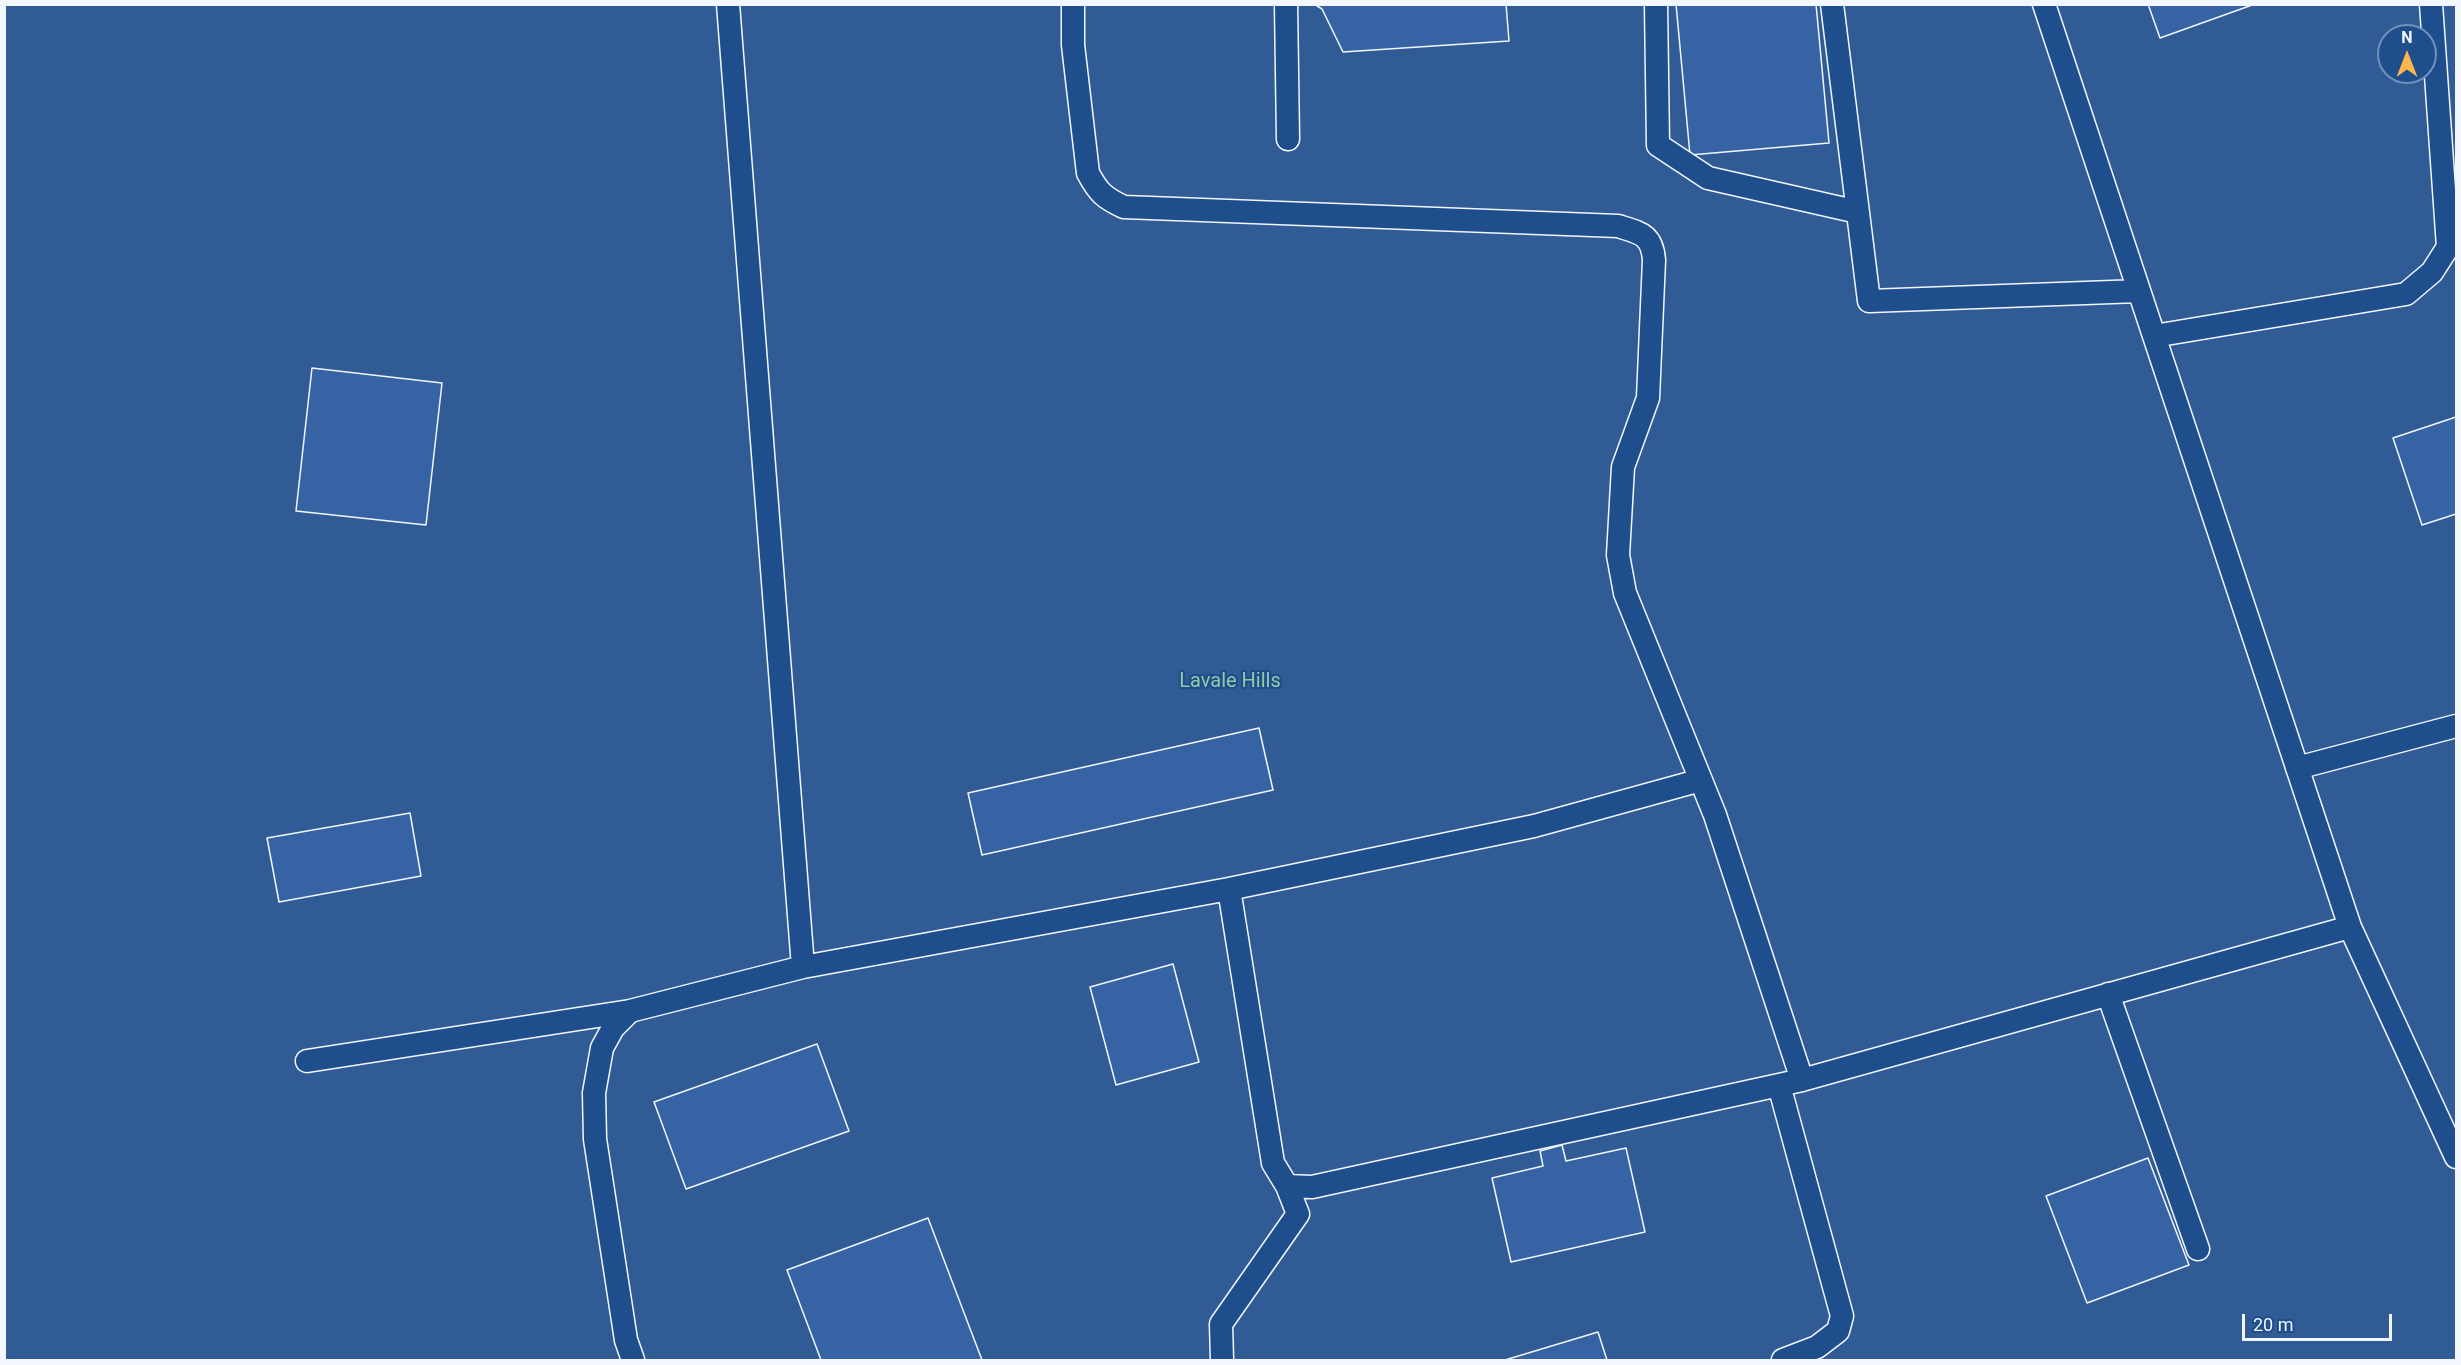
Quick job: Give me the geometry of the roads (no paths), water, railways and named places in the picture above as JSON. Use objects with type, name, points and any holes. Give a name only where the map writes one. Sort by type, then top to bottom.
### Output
[{"type":"lane","points":[[728,4],[803,967]]},
{"type":"lane","points":[[1073,4],[1073,45],[1088,173],[1106,198],[1124,207],[1618,226],[1639,233],[1648,239],[1653,247],[1654,260],[1648,398],[1623,467],[1618,555],[1625,593],[1701,780],[1802,1080]]},
{"type":"lane","points":[[1286,4],[1288,139]]},
{"type":"lane","points":[[1656,4],[1658,145],[1708,178],[1858,212]]},
{"type":"lane","points":[[1832,4],[1869,301],[2139,291]]},
{"type":"lane","points":[[2044,4],[2350,927],[2457,1157]]},
{"type":"lane","points":[[2154,336],[2406,294],[2432,272],[2448,247],[2431,4]]},
{"type":"lane","points":[[2297,768],[2457,726]]},
{"type":"lane","points":[[307,1061],[630,1011],[803,967],[1229,889],[1534,826],[1701,780]]},
{"type":"lane","points":[[1222,1360],[1221,1324],[1298,1214],[1287,1186],[1278,1174],[1274,1163],[1229,889]]},
{"type":"lane","points":[[1287,1186],[1312,1187],[1802,1080],[2350,927]]},
{"type":"lane","points":[[2108,994],[2198,1249]]},
{"type":"lane","points":[[630,1011],[613,1028],[602,1048],[594,1093],[595,1139],[627,1340],[633,1360]]},
{"type":"lane","points":[[1779,1085],[1842,1316],[1838,1330],[1817,1347],[1783,1360]]},
{"type":"park label","name":"Lavale Hills","points":[[1230,682]]}]
